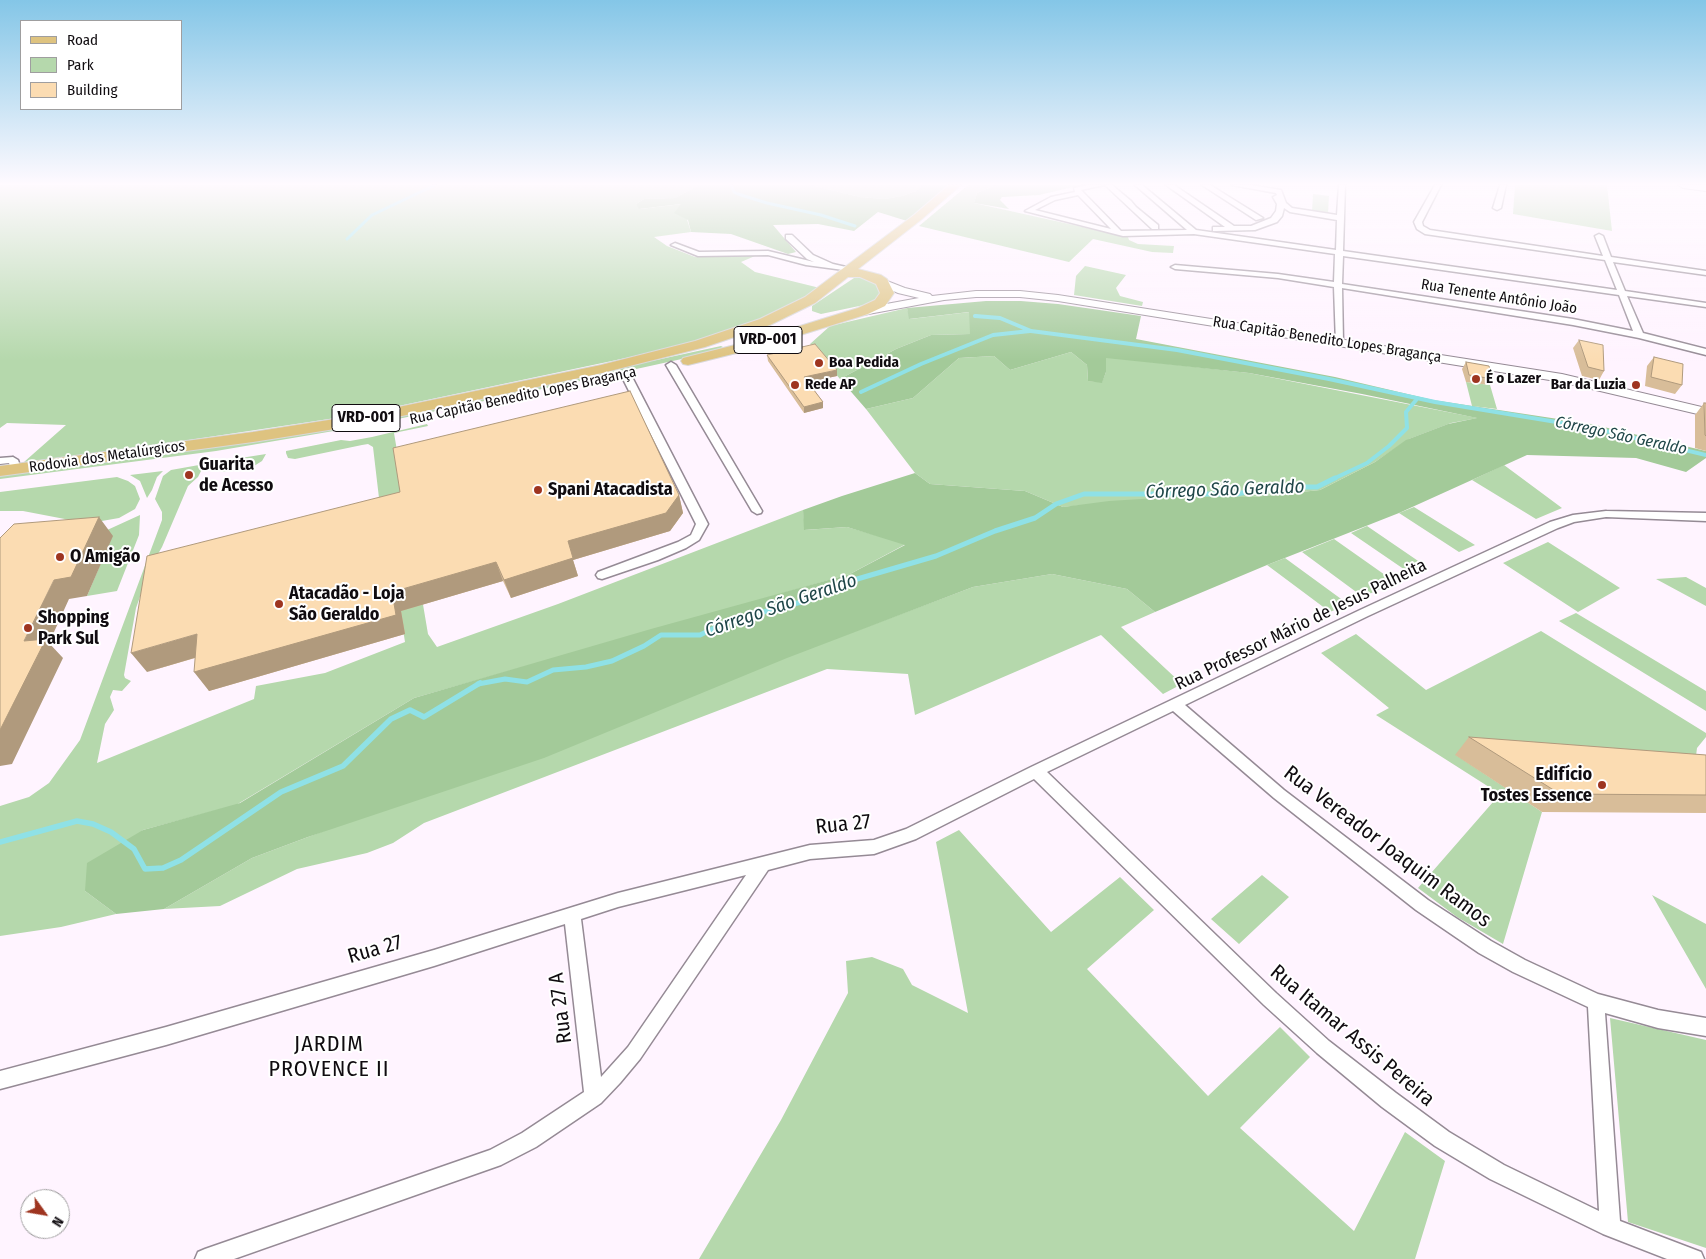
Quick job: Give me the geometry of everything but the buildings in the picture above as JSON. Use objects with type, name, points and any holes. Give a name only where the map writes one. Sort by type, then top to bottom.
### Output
[{"type":"main road","name":"Rodovia dos Metalúrgicos","points":[[0,471],[253,437],[360,420],[617,365],[727,336],[796,308],[884,244]]},
{"type":"main road","name":"VRD-001","points":[[880,280],[870,265],[874,257],[891,244]]},
{"type":"main road","points":[[849,271],[880,280]]},
{"type":"main road","name":"Rua Capitão Benedito Lopes Bragança","points":[[880,280],[909,293],[944,297]]},
{"type":"main road","name":"Rua Capitão Benedito Lopes Bragança","points":[[863,311],[884,299],[887,293],[880,280]]},
{"type":"main road","name":"Rua Capitão Benedito Lopes Bragança","points":[[0,484],[262,448],[382,426],[671,365],[760,343],[863,311],[944,297],[991,294],[1058,298],[1562,378],[1706,412]]},
{"type":"street","points":[[796,244],[806,254],[831,266]]},
{"type":"street","points":[[1279,244],[1706,306]]},
{"type":"street","points":[[1339,244],[1339,342]]},
{"type":"street","points":[[1505,244],[1706,274]]},
{"type":"street","points":[[1601,244],[1639,335]]},
{"type":"street","points":[[676,245],[698,254],[768,253],[806,263],[831,266],[849,271]]},
{"type":"street","name":"Rua Tenente Antônio João","points":[[1175,267],[1278,276],[1338,285],[1588,324],[1705,348]]},
{"type":"street","points":[[671,365],[757,511]]},
{"type":"street","points":[[602,575],[682,545],[695,536],[702,524],[626,374]]},
{"type":"street","points":[[0,461],[13,460],[16,469]]},
{"type":"street","name":"Rua Professor Mário de Jesus Palheita","points":[[926,826],[1364,613],[1554,526],[1574,519],[1606,514],[1706,517]]},
{"type":"street","name":"Rua Vereador Joaquim Ramos","points":[[1175,705],[1279,794],[1438,916],[1485,947],[1519,966],[1596,1002],[1706,1028]]},
{"type":"street","name":"Rua Itamar Assis Pereira","points":[[1036,771],[1190,923],[1270,998],[1323,1047],[1389,1100],[1442,1139],[1497,1172],[1610,1227],[1694,1259]]},
{"type":"street","name":"Rua 27","points":[[0,1080],[185,1031],[434,958],[658,889],[810,852],[874,847],[926,826]]},
{"type":"street","points":[[205,1259],[494,1158],[536,1136],[594,1096],[614,1077],[652,1029],[763,864]]},
{"type":"street","name":"Rua 27 A","points":[[572,914],[594,1096]]},
{"type":"street","points":[[1596,1002],[1610,1227]]},
{"type":"green space","points":[[0,244],[664,244],[695,257],[755,256],[741,262],[755,272],[820,288],[780,311],[745,325],[692,342],[626,358],[356,415],[142,447],[24,462],[66,425],[7,423],[0,428]]},
{"type":"green space","points":[[759,244],[789,244],[796,252],[788,254]]},
{"type":"green space","points":[[993,244],[1088,244],[1069,262]]},
{"type":"green space","points":[[1115,244],[1174,246],[1173,253],[1152,252]]},
{"type":"green space","points":[[1085,266],[1126,275],[1116,288],[1120,296],[1143,302],[1142,306],[1074,295],[1076,276]]},
{"type":"green space","points":[[857,276],[861,276],[878,285],[881,290],[878,299],[864,305],[821,314],[812,311],[812,306]]},
{"type":"green space","points":[[986,301],[1058,304],[1141,316],[1136,339],[1335,377],[1433,400],[1591,424],[1706,451],[1706,458],[1686,472],[1636,458],[1527,455],[1399,513],[1155,612],[1127,589],[1052,574],[973,587],[787,658],[544,758],[308,837],[252,858],[164,909],[116,914],[85,891],[87,863],[143,830],[240,803],[414,698],[651,629],[850,574],[905,545],[847,527],[804,530],[803,510],[842,496],[915,473],[930,484],[1025,491],[1063,507],[1109,501],[1174,497],[1254,497],[1320,490],[1375,462],[1406,440],[1448,424],[1477,418],[1249,373],[1106,358],[1106,372],[1102,383],[1088,381],[1087,365],[1071,352],[1010,370],[994,356],[959,358],[913,398],[866,409],[840,379],[896,349],[931,335],[970,334],[969,312],[909,319],[907,308]]},
{"type":"green space","points":[[907,308],[910,319],[970,312],[970,334],[931,335],[896,349],[840,379],[810,344],[830,326]]},
{"type":"green space","points":[[723,347],[709,353],[369,425],[216,451],[0,479],[0,473],[513,391]]},
{"type":"green space","points":[[1071,352],[1087,365],[1088,381],[1102,382],[1106,372],[1106,357],[1249,373],[1478,418],[1451,423],[1409,439],[1375,462],[1320,490],[1254,497],[1174,497],[1063,507],[1025,491],[930,484],[915,473],[866,409],[913,398],[959,358],[994,356],[1010,370]]},
{"type":"green space","points":[[1466,382],[1490,385],[1497,409],[1472,406]]},
{"type":"green space","points":[[427,424],[428,426],[394,433],[428,634],[437,647],[558,604],[803,510],[805,530],[847,527],[906,544],[850,574],[414,698],[236,805],[143,830],[85,891],[116,914],[61,927],[0,936],[0,806],[29,797],[49,783],[80,740],[162,520],[162,512],[155,499],[163,476],[171,470],[199,465],[202,469],[198,477],[188,486],[162,547],[151,566],[136,608],[124,675],[125,678],[131,681],[122,691],[113,690],[110,697],[114,710],[105,724],[97,763],[254,699],[256,686],[325,673],[405,642],[385,516],[397,513],[393,494],[379,498],[373,447],[368,444],[295,459],[288,458],[286,451],[341,440],[350,441],[372,437]]},
{"type":"green space","points":[[266,454],[262,461],[254,466],[246,468],[247,462],[229,465],[227,471],[222,472],[228,460]]},
{"type":"green space","points":[[1504,465],[1562,508],[1536,519],[1472,480]]},
{"type":"green space","points":[[163,471],[157,477],[147,498],[140,481],[130,475]]},
{"type":"green space","points":[[117,477],[135,486],[140,499],[135,509],[119,518],[96,522],[70,520],[23,511],[0,511],[0,492]]},
{"type":"green space","points":[[1414,507],[1475,545],[1459,552],[1399,513]]},
{"type":"green space","points":[[140,515],[139,535],[117,591],[87,596],[112,537],[105,531]]},
{"type":"green space","points":[[1367,526],[1427,567],[1411,574],[1351,533]]},
{"type":"green space","points":[[1334,539],[1395,582],[1363,597],[1302,552]]},
{"type":"green space","points":[[1548,542],[1620,588],[1578,612],[1503,563]]},
{"type":"green space","points":[[1285,558],[1348,604],[1330,612],[1267,565]]},
{"type":"green space","points":[[1052,574],[1127,589],[1155,612],[1121,627],[1182,684],[1163,694],[1101,635],[915,715],[908,674],[827,669],[424,823],[393,843],[367,853],[297,869],[220,906],[164,909],[252,858],[973,587]]},
{"type":"green space","points":[[1686,577],[1706,588],[1706,606],[1656,579]]},
{"type":"green space","points":[[1576,613],[1706,691],[1706,711],[1559,621]]},
{"type":"green space","points":[[1541,631],[1706,733],[1706,737],[1697,748],[1696,756],[1456,755],[1542,812],[1503,944],[1457,917],[1418,888],[1500,794],[1376,715],[1389,708],[1321,653],[1356,634],[1426,690]]},
{"type":"green space","points":[[959,830],[1051,932],[1120,877],[1154,910],[1087,969],[1208,1096],[1280,1027],[1310,1057],[1240,1128],[1354,1231],[1405,1132],[1445,1161],[1415,1259],[699,1259],[781,1120],[848,993],[846,961],[872,957],[903,969],[912,985],[968,1013],[936,842]]},
{"type":"green space","points":[[1262,875],[1289,897],[1239,944],[1211,919]]},
{"type":"green space","points":[[1652,895],[1706,924],[1706,989]]},
{"type":"green space","points":[[1610,1018],[1706,1040],[1706,1248],[1628,1222]]},
{"type":"waterway","name":"Córrego São Geraldo","points":[[977,316],[975,316],[1000,318],[1031,331],[1177,350],[1329,379],[1435,402],[1593,428],[1706,455]]},
{"type":"waterway","points":[[861,392],[921,364],[993,335],[1030,331]]},
{"type":"waterway","name":"Córrego São Geraldo","points":[[1333,479],[1367,463],[1389,446],[1407,428],[1406,412],[1417,399]]},
{"type":"waterway","name":"Córrego São Geraldo","points":[[479,684],[505,679],[527,682],[553,670],[586,667],[612,661],[644,646],[661,635],[700,635],[729,621],[809,600],[847,582],[936,556],[995,531],[1035,518],[1056,504],[1084,494],[1237,494],[1269,487],[1317,487],[1333,479]]},
{"type":"waterway","name":"Córrego São Geraldo","points":[[0,842],[77,821],[93,824],[111,832],[134,849],[145,869],[163,868],[181,860],[281,792],[343,766],[391,719],[410,710],[424,717],[479,684]]},
{"type":"place","name":"Boa Pedida","points":[[819,363]]},
{"type":"place","name":"É o Lazer","points":[[1476,379]]},
{"type":"place","name":"Rede AP","points":[[795,385]]},
{"type":"place","name":"Bar da Luzia","points":[[1636,385]]},
{"type":"place","name":"Guarita de Acesso","points":[[189,475]]},
{"type":"place","name":"Spani Atacadista","points":[[538,490]]},
{"type":"place","name":"O Amigão","points":[[60,557]]},
{"type":"place","name":"Atacadão - Loja São Geraldo","points":[[279,604]]},
{"type":"place","name":"Shopping Park Sul","points":[[28,628]]},
{"type":"place","name":"Edifício Tostes Essence","points":[[1602,785]]},
{"type":"district","name":"JARDIM PROVENCE II","points":[[329,1058]]}]
